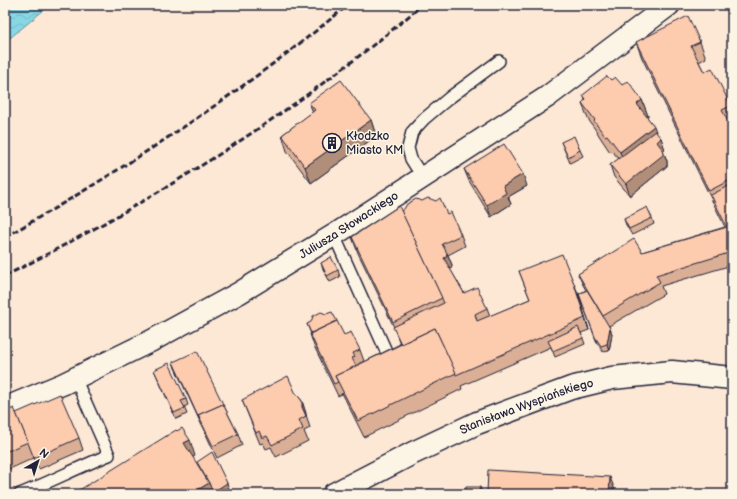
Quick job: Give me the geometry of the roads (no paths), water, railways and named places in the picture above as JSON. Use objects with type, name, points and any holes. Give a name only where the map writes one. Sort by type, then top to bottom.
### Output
[{"type":"main road","name":"Stanisława Wyspiańskiego","points":[[334,494],[413,453],[477,423],[571,388],[612,378],[672,372],[732,378]]},
{"type":"street","name":"Juliusza Słowackiego","points":[[5,408],[75,378],[151,341],[239,293],[302,253],[334,235],[547,97],[669,5]]},
{"type":"lane","points":[[423,178],[411,159],[408,148],[412,132],[450,98],[499,61]]},
{"type":"lane","points":[[334,235],[390,360]]},
{"type":"lane","points":[[20,494],[35,491],[76,468],[109,455],[75,378]]},
{"type":"water","points":[[5,5],[50,5],[5,42]]},
{"type":"railway","points":[[5,237],[138,157],[224,99],[266,69],[348,5]]},
{"type":"railway","points":[[5,276],[115,217],[221,153],[324,82],[374,45],[422,5]]},
{"type":"place","name":"Kłodzko Miasto KM","points":[[332,143]]}]
